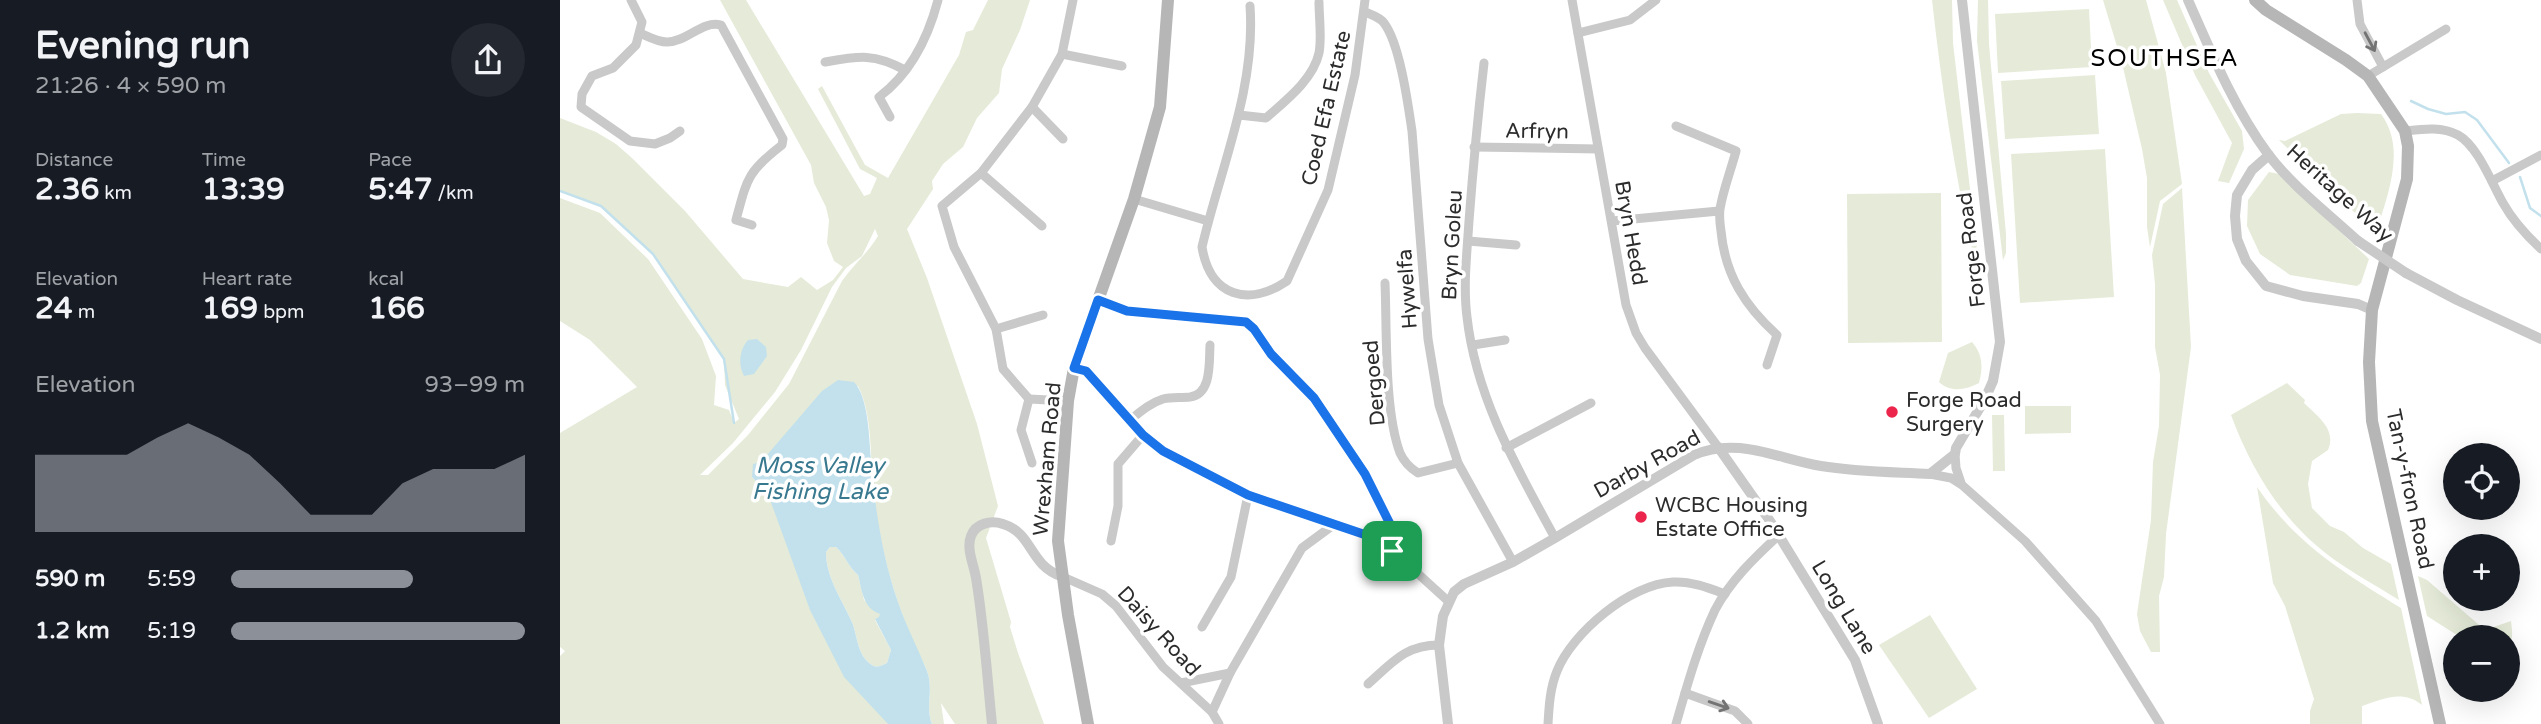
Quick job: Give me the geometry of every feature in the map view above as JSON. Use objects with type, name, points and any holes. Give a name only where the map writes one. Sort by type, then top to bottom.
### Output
[{"type":"main road","name":"Wrexham Road","points":[[1088,724],[1061,576],[1058,541],[1068,401],[1074,368],[1134,200],[1160,107],[1168,0]]},
{"type":"main road","name":"Tan-y-fron Road","points":[[2255,0],[2266,10],[2368,76],[2405,131],[2409,146],[2407,179],[2372,310],[2369,362],[2372,421],[2440,724]]},
{"type":"street","points":[[631,0],[642,22],[636,45],[613,68],[592,76],[582,94],[581,107],[630,141],[654,144],[680,131]]},
{"type":"street","points":[[890,117],[879,97],[895,84],[914,60],[932,23],[938,0]]},
{"type":"street","points":[[1068,401],[1029,400],[1003,369],[996,329],[954,247],[942,206],[981,173],[1032,107],[1062,54],[1073,0]]},
{"type":"street","name":"Coed Efa Estate","points":[[1250,6],[1251,29],[1239,115],[1202,247],[1204,264],[1210,276],[1220,286],[1245,296],[1274,290],[1287,281],[1328,190],[1355,75],[1365,0]]},
{"type":"street","name":"Bryn Hedd","points":[[1572,0],[1626,305],[1636,333],[1645,348],[1718,447]]},
{"type":"street","points":[[1578,33],[1630,20],[1656,0]]},
{"type":"street","name":"Forge Road","points":[[1930,474],[1955,454],[1993,381],[2000,342],[1962,0]]},
{"type":"street","name":"Heritage Way","points":[[2188,0],[2239,106],[2269,155],[2312,199],[2358,241],[2406,273],[2541,339]]},
{"type":"street","points":[[2357,0],[2360,24],[2383,67]]},
{"type":"street","points":[[1239,115],[1266,118],[1296,91],[1307,76],[1319,54],[1318,2]]},
{"type":"street","name":"Hywelfa","points":[[1365,12],[1384,22],[1407,97],[1428,339],[1439,405],[1458,463],[1513,562]]},
{"type":"street","points":[[640,33],[665,43],[687,37],[714,24],[721,25],[783,139],[782,145],[756,166],[746,183],[736,220],[751,225]]},
{"type":"street","points":[[2368,76],[2446,29]]},
{"type":"street","points":[[1062,54],[1122,66]]},
{"type":"street","points":[[825,62],[872,56],[888,60],[905,69]]},
{"type":"street","name":"Bryn Goleu","points":[[1484,62],[1474,148],[1465,298],[1484,390],[1506,448],[1555,538]]},
{"type":"street","points":[[1032,107],[1063,139]]},
{"type":"street","points":[[1676,126],[1736,151],[1719,211],[1723,247],[1730,274],[1749,307],[1777,335],[1767,365]]},
{"type":"street","points":[[2405,131],[2430,128],[2458,135],[2473,150],[2522,232],[2541,249]]},
{"type":"street","name":"Arfryn","points":[[1474,148],[1598,149]]},
{"type":"street","points":[[2269,155],[2252,170],[2237,195],[2237,239],[2246,261],[2266,286],[2303,296],[2358,304],[2372,310]]},
{"type":"street","points":[[2492,181],[2541,155]]},
{"type":"street","points":[[981,173],[1042,226]]},
{"type":"street","points":[[1134,200],[1208,221]]},
{"type":"street","points":[[1612,221],[1719,211]]},
{"type":"street","points":[[1468,241],[1516,245]]},
{"type":"street","name":"Dergoed","points":[[1385,283],[1391,406],[1401,453],[1410,468],[1418,473],[1458,463]]},
{"type":"street","points":[[1098,300],[1127,311],[1246,322],[1314,398],[1365,474],[1398,540],[1392,551]]},
{"type":"street","points":[[996,329],[1043,315]]},
{"type":"street","points":[[1473,345],[1505,340]]},
{"type":"street","points":[[1130,419],[1165,398],[1195,396],[1201,391],[1207,381],[1210,345]]},
{"type":"street","points":[[1074,368],[1086,371],[1143,435],[1163,451],[1248,495],[1366,535],[1392,551],[1448,601],[1439,645],[1448,724]]},
{"type":"street","points":[[1029,400],[1021,430],[1032,463]]},
{"type":"street","points":[[1506,448],[1591,403]]},
{"type":"street","points":[[1111,541],[1118,506],[1118,464],[1143,435]]},
{"type":"street","name":"Darby Road","points":[[1448,601],[1464,584],[1513,562],[1694,455],[1718,447],[1745,448],[1819,466],[1930,474]]},
{"type":"street","name":"Long Lane","points":[[1718,447],[1779,536],[1856,660],[1878,724]]},
{"type":"street","points":[[1955,454],[1956,468],[1962,485]]},
{"type":"street","points":[[1930,474],[1951,478],[1962,485],[2025,541],[2096,621],[2160,724]]},
{"type":"street","points":[[1202,627],[1231,577],[1248,495]]},
{"type":"street","points":[[992,724],[976,578],[970,548],[972,534],[977,527],[995,522],[1017,530],[1046,570],[1061,576]]},
{"type":"street","points":[[1212,712],[1230,673],[1303,548],[1336,523]]},
{"type":"street","points":[[1676,724],[1716,610],[1725,594],[1753,559],[1779,536]]},
{"type":"street","name":"Daisy Road","points":[[1061,576],[1110,600],[1163,667],[1212,712],[1219,724]]},
{"type":"street","points":[[1548,724],[1550,693],[1558,668],[1579,637],[1608,609],[1641,591],[1672,582],[1703,586],[1725,594]]},
{"type":"street","points":[[1368,684],[1403,653],[1423,645],[1439,645]]},
{"type":"street","points":[[1181,683],[1230,673]]},
{"type":"street","points":[[1685,693],[1735,710],[1748,724]]},
{"type":"green space","points":[[720,0],[746,0],[864,196],[870,194],[877,178],[860,169],[818,89],[822,86],[865,165],[888,178],[959,55],[966,32],[973,30],[988,0],[1030,0],[1002,69],[999,93],[977,118],[963,147],[943,164],[932,181],[933,189],[907,229],[927,278],[977,424],[998,506],[986,538],[1018,653],[1044,724],[955,724],[941,703],[944,724],[932,724],[929,712],[929,678],[899,606],[881,541],[873,494],[867,414],[858,386],[758,464],[752,477],[768,494],[888,724],[560,724],[560,656],[565,651],[560,647],[560,433],[637,387],[590,340],[560,321],[560,198],[600,213],[648,259],[702,339],[716,376],[714,405],[729,410],[734,423],[739,419],[725,385],[724,359],[653,254],[601,206],[560,191],[560,118],[596,132],[632,158],[685,211],[743,279],[788,287],[801,277],[817,290],[833,280],[843,267],[834,261],[827,243],[829,220],[826,207],[814,183],[811,165]],"holes":[[[875,229],[878,236],[870,248],[842,281],[789,384],[748,435],[708,475],[700,475],[733,443],[775,392],[801,350],[832,287],[846,268],[862,256]]]},
{"type":"green space","points":[[1932,0],[1952,0],[1953,43],[1979,266],[1976,266],[1968,233],[1955,167]]},
{"type":"green space","points":[[1978,0],[1988,0],[1989,44],[2006,234],[2006,253],[2003,260],[1977,41]]},
{"type":"green space","points":[[2103,0],[2146,0],[2166,73],[2182,184],[2160,201],[2150,247],[2147,227],[2147,178],[2142,149],[2122,63]]},
{"type":"green space","points":[[2163,0],[2177,0],[2209,73],[2242,131],[2244,149],[2229,183],[2218,181],[2232,143],[2195,75]]},
{"type":"green space","points":[[2089,9],[2092,67],[1998,73],[1995,14]]},
{"type":"green space","points":[[2095,75],[2099,134],[2005,139],[2001,81]]},
{"type":"green space","points":[[2341,114],[2381,114],[2393,142],[2392,173],[2376,233],[2279,140],[2285,141]]},
{"type":"green space","points":[[2105,149],[2114,297],[2020,303],[2011,154]]},
{"type":"green space","points":[[2269,172],[2279,174],[2369,259],[2361,283],[2357,286],[2290,275],[2260,254],[2247,226],[2248,200]]},
{"type":"green space","points":[[2182,188],[2191,347],[2166,534],[2164,577],[2159,596],[2160,652],[2151,652],[2140,631],[2137,614],[2151,520],[2153,462],[2159,426],[2160,375],[2155,347],[2152,255],[2163,204]]},
{"type":"green space","points":[[1941,193],[1942,342],[1848,343],[1847,194]]},
{"type":"green space","points":[[1972,342],[1981,361],[1979,383],[1958,389],[1948,388],[1939,382],[1948,353]]},
{"type":"green space","points":[[2287,383],[2320,418],[2330,436],[2328,450],[2312,461],[2308,484],[2312,508],[2330,526],[2344,532],[2363,548],[2391,564],[2399,600],[2336,561],[2303,533],[2277,503],[2246,451],[2231,415]]},
{"type":"green space","points":[[2025,406],[2071,406],[2071,433],[2025,434]]},
{"type":"green space","points":[[1992,415],[2004,415],[2005,471],[1993,471]]},
{"type":"green space","points":[[2257,487],[2288,525],[2322,556],[2401,608],[2422,705],[2407,697],[2392,697],[2362,706],[2362,724],[2310,724],[2314,699],[2285,606],[2273,583]]},
{"type":"green space","points":[[830,547],[836,547],[858,575],[864,600],[880,614],[875,620],[891,650],[887,663],[883,665],[872,665],[860,650],[853,626],[828,570],[826,552]]},
{"type":"green space","points":[[2418,576],[2443,594],[2443,611],[2463,611],[2479,625],[2443,626],[2427,616]]},
{"type":"green space","points":[[1930,615],[1977,689],[1929,718],[1879,645]]},
{"type":"water","points":[[757,339],[766,347],[767,356],[754,374],[744,376],[740,362],[741,353],[748,340]]},
{"type":"water","name":"Moss Valley Fishing Lake","points":[[838,380],[854,382],[863,398],[883,550],[898,602],[929,678],[929,712],[932,724],[888,724],[844,677],[810,610],[768,494],[752,477],[753,464],[761,462],[822,391]],"holes":[[[830,547],[836,547],[858,575],[862,593],[870,608],[880,614],[875,619],[891,650],[887,663],[881,666],[872,665],[863,656],[851,620],[831,579],[826,552]]]},
{"type":"waterway","points":[[2411,101],[2446,114],[2465,112],[2477,120],[2509,163]]},
{"type":"waterway","points":[[2520,177],[2530,208],[2541,216]]},
{"type":"waterway","points":[[560,191],[601,206],[653,254],[724,359],[734,423]]},
{"type":"place","name":"Forge Road Surgery","points":[[1892,412]]},
{"type":"place","name":"WCBC Housing Estate Office","points":[[1641,517]]},
{"type":"district","name":"SOUTHSEA","points":[[2165,58]]},
{"type":"route","points":[[1098,300],[1127,311],[1157,316],[1246,322],[1271,354],[1314,398],[1365,474],[1398,540],[1392,551],[1366,535],[1336,523],[1248,495],[1163,451],[1143,435],[1086,371],[1074,368],[1098,300]]}]
